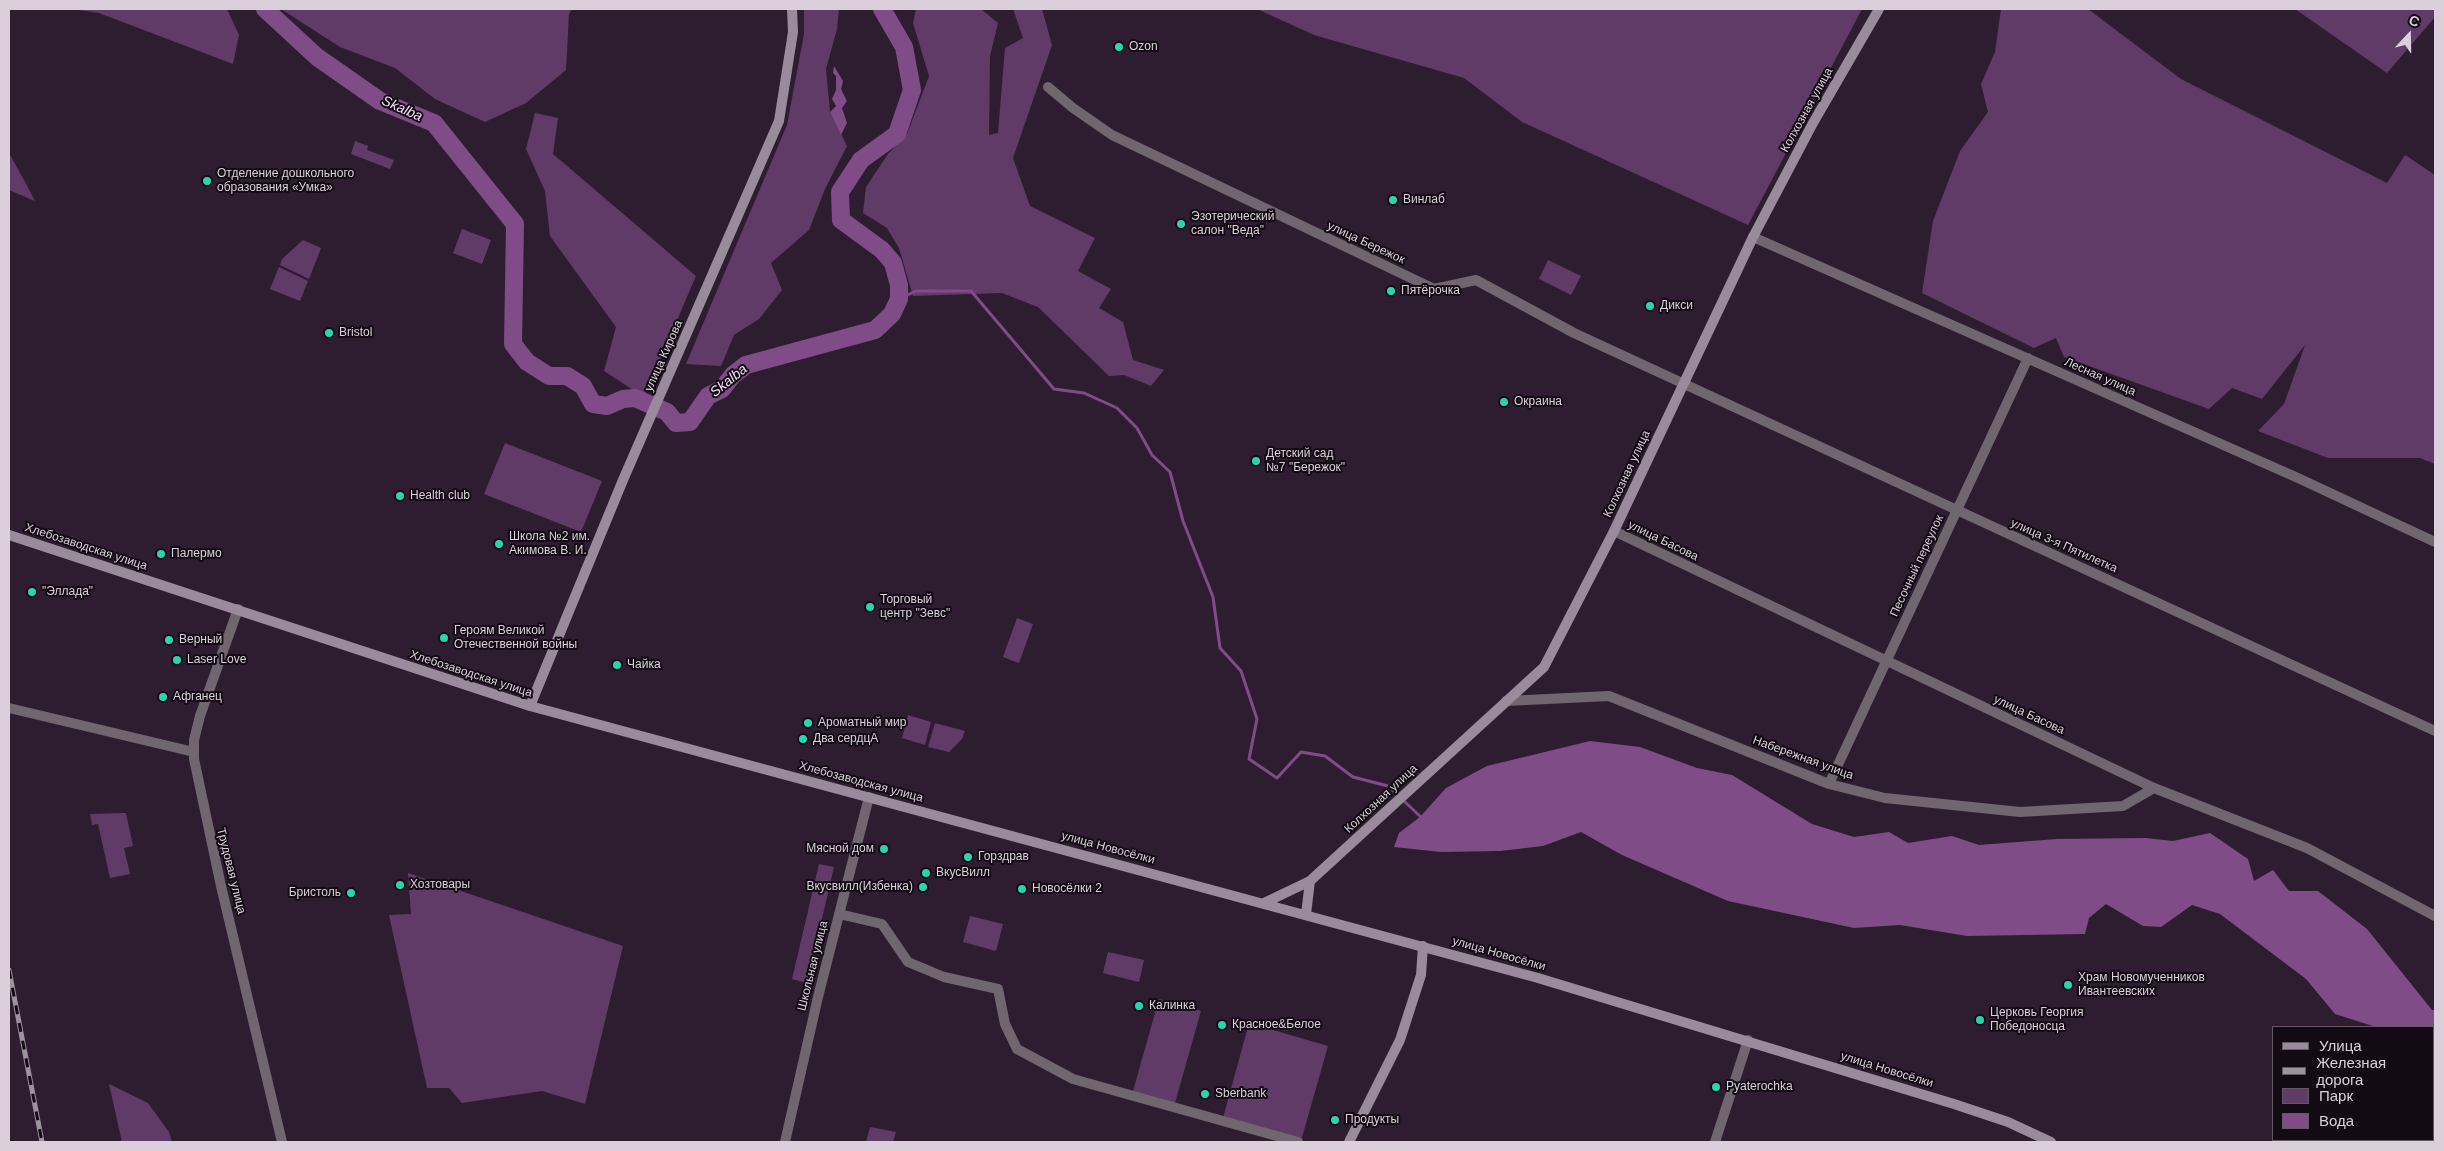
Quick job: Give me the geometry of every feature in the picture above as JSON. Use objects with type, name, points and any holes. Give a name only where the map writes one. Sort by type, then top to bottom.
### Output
[{"type":"street","name":"улица Кирова","points":[[530,706],[637,450],[779,121],[793,32],[792,9]]},
{"type":"street","name":"Колхозная улица","points":[[1264,903],[1310,881],[1544,667],[1614,531],[1753,237],[1813,124],[1879,9]]},
{"type":"street","name":"улица Бережок","points":[[1048,87],[1112,136],[1434,289],[1476,280],[1574,333],[1683,384]]},
{"type":"street","name":"Лесная улица","points":[[1753,237],[2298,478],[2435,542]]},
{"type":"street","name":"Песочный переулок","points":[[1829,784],[2028,358]]},
{"type":"street","name":"улица 3-я Пятилетка","points":[[1683,384],[2435,731]]},
{"type":"street","name":"улица Басова","points":[[1614,531],[2154,788],[2307,848],[2435,916]]},
{"type":"street","name":"Хлебозаводская улица","points":[[9,535],[530,706],[932,814]]},
{"type":"street","name":"Трудовая улица","points":[[238,609],[200,716],[194,752],[196,773],[221,886],[282,1142]]},
{"type":"street","name":"Набережная улица","points":[[1506,701],[1609,696],[1829,784],[1885,798],[2020,812],[2123,806],[2154,788]]},
{"type":"street","points":[[9,708],[194,752]]},
{"type":"street","name":"Школьная улица","points":[[785,1142],[869,797]]},
{"type":"street","name":"улица Новосёлки","points":[[932,814],[1423,946],[1748,1040],[2008,1122],[2051,1142]]},
{"type":"street","points":[[1306,914],[1310,881]]},
{"type":"street","points":[[839,914],[882,924],[908,962],[944,976],[998,989],[1005,1024],[1017,1049],[1073,1079],[1298,1142]]},
{"type":"street","points":[[1350,1142],[1400,1040],[1419,986],[1423,946]]},
{"type":"street","points":[[1714,1142],[1748,1040]]},
{"type":"green space","points":[[72,9],[227,9],[239,35],[233,64],[99,13]]},
{"type":"green space","points":[[281,9],[572,9],[569,14],[566,70],[526,103],[485,122],[435,99],[395,68],[340,47]]},
{"type":"green space","points":[[804,9],[839,9],[837,29],[826,69],[830,112],[847,146],[825,189],[809,230],[771,263],[782,290],[759,319],[734,335],[721,366],[686,364],[787,125],[804,34]]},
{"type":"green space","points":[[916,9],[981,9],[998,23],[990,56],[989,135],[998,133],[1005,48],[1023,38],[1013,9],[1042,9],[1052,45],[1013,158],[1030,206],[1095,238],[1078,271],[1111,289],[1099,308],[1123,322],[1133,360],[1164,370],[1151,386],[1124,375],[1109,376],[1038,307],[1002,293],[913,296],[899,248],[887,228],[863,213],[866,187],[888,154],[907,134],[929,76],[913,23]]},
{"type":"green space","points":[[1257,9],[1862,9],[1748,225],[1522,122],[1464,78],[1314,35]]},
{"type":"green space","points":[[2001,9],[2088,9],[2181,79],[2387,183],[2405,155],[2435,175],[2435,464],[2420,458],[2328,458],[2258,431],[2284,404],[2305,345],[2262,399],[2232,388],[2209,409],[2064,357],[2056,338],[2034,348],[1922,293],[1933,221],[1960,151],[1988,112],[1981,84],[1995,52]]},
{"type":"green space","points":[[2295,9],[2435,9],[2435,17],[2387,73]]},
{"type":"green space","points":[[535,113],[558,118],[553,154],[696,276],[644,397],[604,371],[616,327],[550,236],[545,191],[526,149]]},
{"type":"green space","points":[[355,141],[368,146],[367,150],[394,160],[390,169],[351,154]]},
{"type":"green space","points":[[9,153],[24,180],[35,201],[9,190]]},
{"type":"green space","points":[[462,229],[491,240],[482,264],[453,253]]},
{"type":"green space","points":[[303,240],[321,248],[309,279],[280,265],[282,259]]},
{"type":"green space","points":[[1548,260],[1581,276],[1571,295],[1539,279]]},
{"type":"green space","points":[[279,267],[308,281],[300,301],[270,289]]},
{"type":"green space","points":[[505,443],[602,481],[581,532],[484,494]]},
{"type":"green space","points":[[1017,618],[1033,624],[1019,663],[1003,657]]},
{"type":"green space","points":[[908,715],[931,722],[925,745],[902,738]]},
{"type":"green space","points":[[935,723],[965,731],[962,739],[949,752],[928,747]]},
{"type":"green space","points":[[126,813],[133,846],[124,848],[130,874],[110,878],[98,824],[92,825],[90,814]]},
{"type":"green space","points":[[819,864],[834,867],[807,983],[792,979]]},
{"type":"green space","points":[[408,873],[623,946],[585,1104],[542,1091],[462,1103],[449,1088],[427,1088],[389,915],[411,914]]},
{"type":"green space","points":[[970,916],[1003,924],[996,951],[963,942]]},
{"type":"green space","points":[[1108,952],[1144,960],[1139,982],[1103,973]]},
{"type":"green space","points":[[1159,999],[1201,1011],[1175,1103],[1133,1091]]},
{"type":"green space","points":[[1249,1023],[1328,1046],[1301,1141],[1223,1118]]},
{"type":"green space","points":[[109,1084],[148,1103],[169,1132],[172,1142],[122,1142]]},
{"type":"green space","points":[[870,1127],[896,1132],[893,1142],[866,1142]]},
{"type":"water","points":[[834,66],[843,81],[841,89],[847,101],[842,108],[847,123],[841,135],[830,112],[836,106],[832,99],[836,90],[836,76],[833,73]]},
{"type":"water","points":[[1590,741],[1640,747],[1697,768],[1732,775],[1812,824],[1854,837],[1889,832],[1908,843],[1952,836],[1979,845],[2057,839],[2146,838],[2173,841],[2210,833],[2248,859],[2254,881],[2273,870],[2289,891],[2318,891],[2367,929],[2432,1010],[2435,1010],[2435,1142],[2371,1142],[2434,1141],[2434,1026],[2373,1026],[2335,1014],[2306,979],[2220,914],[2192,905],[2161,927],[2143,926],[2106,904],[2089,918],[2085,934],[1967,936],[1900,925],[1854,928],[1728,901],[1622,855],[1581,832],[1543,846],[1500,851],[1441,852],[1394,847],[1399,833],[1420,817],[1446,788],[1487,766]]},
{"type":"waterway","name":"Skalba","points":[[265,9],[317,57],[380,101],[434,123],[515,224],[513,344],[527,362],[549,376],[567,376],[583,386],[593,404],[607,406],[623,399],[635,398],[667,412],[676,423],[690,422],[708,396],[722,389],[733,375],[746,365],[875,330],[892,314],[899,299],[899,285],[893,263],[882,250],[841,220],[840,192],[861,160],[897,134],[912,90],[904,47],[882,9]]},
{"type":"waterway","points":[[899,299],[916,291],[971,291],[1054,389],[1084,393],[1117,408],[1137,428],[1152,455],[1170,472],[1183,521],[1213,597],[1220,648],[1241,671],[1257,719],[1249,759],[1277,778],[1301,752],[1325,756],[1353,777],[1388,786],[1423,819]]},
{"type":"railway","points":[[9,970],[42,1142]]},
{"type":"place","name":"Ozon","points":[[1119,47]]},
{"type":"place","name":"Отделение дошкольного образования «Умка»","points":[[207,181]]},
{"type":"place","name":"Винлаб","points":[[1393,200]]},
{"type":"place","name":"Эзотерический салон \"Веда\"","points":[[1181,224]]},
{"type":"place","name":"Пятёрочка","points":[[1391,291]]},
{"type":"place","name":"Дикси","points":[[1650,306]]},
{"type":"place","name":"Bristol","points":[[329,333]]},
{"type":"place","name":"Окраина","points":[[1504,402]]},
{"type":"place","name":"Детский сад №7 \"Бережок\"","points":[[1256,461]]},
{"type":"place","name":"Health club","points":[[400,496]]},
{"type":"place","name":"Школа №2 им. Акимова В. И.","points":[[499,544]]},
{"type":"place","name":"Палермо","points":[[161,554]]},
{"type":"place","name":"\"Эллада\"","points":[[32,592]]},
{"type":"place","name":"Торговый центр \"Зевс\"","points":[[870,607]]},
{"type":"place","name":"Героям Великой Отечественной войны","points":[[444,638]]},
{"type":"place","name":"Верный","points":[[169,640]]},
{"type":"place","name":"Laser Love","points":[[177,660]]},
{"type":"place","name":"Чайка","points":[[617,665]]},
{"type":"place","name":"Афганец","points":[[163,697]]},
{"type":"place","name":"Ароматный мир","points":[[808,723]]},
{"type":"place","name":"Два сердцА","points":[[803,739]]},
{"type":"place","name":"Мясной дом","points":[[884,849]]},
{"type":"place","name":"Горздрав","points":[[968,857]]},
{"type":"place","name":"ВкусВилл","points":[[926,873]]},
{"type":"place","name":"Хозтовары","points":[[400,885]]},
{"type":"place","name":"Вкусвилл(Избенка)","points":[[923,887]]},
{"type":"place","name":"Новосёлки 2","points":[[1022,889]]},
{"type":"place","name":"Бристоль","points":[[351,893]]},
{"type":"place","name":"Храм Новомученников Ивантеевских","points":[[2068,985]]},
{"type":"place","name":"Калинка","points":[[1139,1006]]},
{"type":"place","name":"Церковь Георгия Победоносца","points":[[1980,1020]]},
{"type":"place","name":"Красное&Белое","points":[[1222,1025]]},
{"type":"place","name":"Pyaterochka","points":[[1716,1087]]},
{"type":"place","name":"Sberbank","points":[[1205,1094]]},
{"type":"place","name":"Продукты","points":[[1335,1120]]}]
